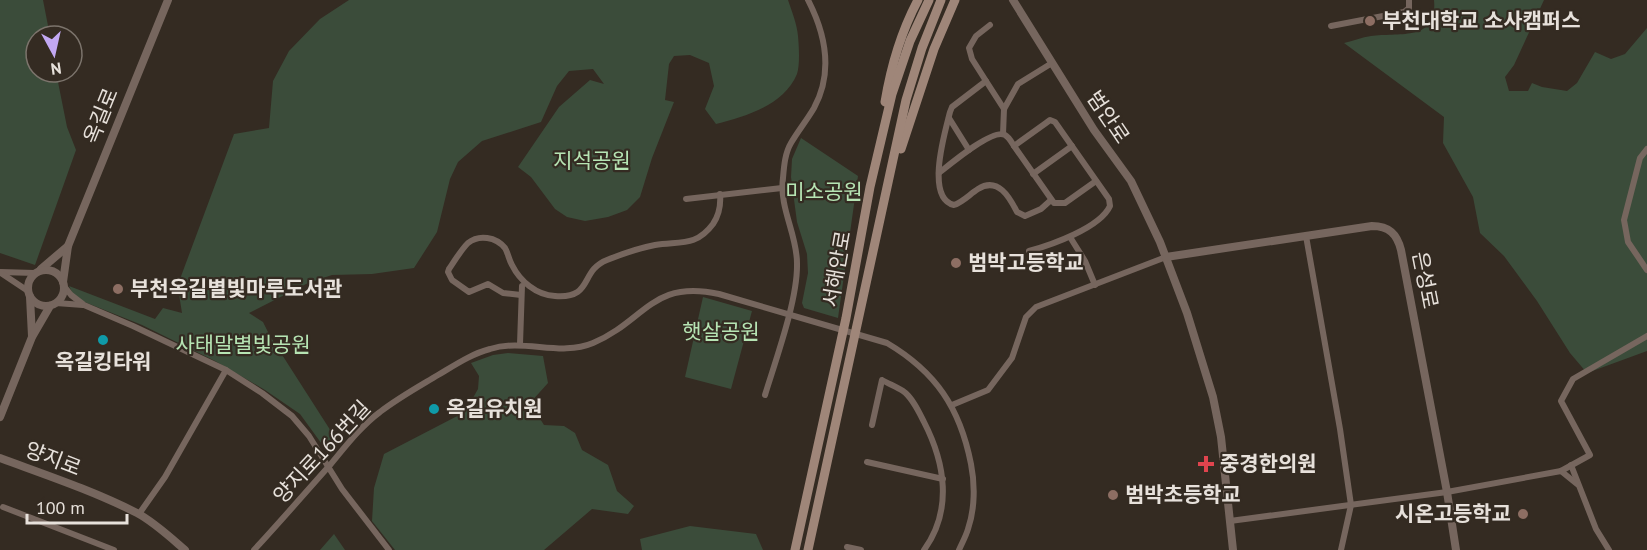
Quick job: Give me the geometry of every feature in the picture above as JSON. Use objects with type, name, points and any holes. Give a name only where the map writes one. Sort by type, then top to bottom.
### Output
[{"type":"main road","points":[[870,187],[889,80],[906,23],[918,0]]},
{"type":"main road","name":"서해안로","points":[[795,550],[846,318],[870,187],[892,93],[910,41],[929,0]]},
{"type":"main road","name":"서해안로","points":[[808,550],[910,83],[941,0]]},
{"type":"main road","points":[[887,191],[934,49],[955,0]]},
{"type":"street","name":"옥길로","points":[[64,284],[68,246],[168,0]]},
{"type":"street","points":[[765,395],[797,273],[797,262],[782,188],[788,149],[817,102],[825,73],[823,35],[808,0]]},
{"type":"street","name":"범안로","points":[[1013,0],[1094,130],[1131,181],[1149,215],[1166,257],[1213,397],[1221,437],[1233,550]]},
{"type":"street","points":[[1331,26],[1404,12],[1409,8],[1409,0]]},
{"type":"street","points":[[990,25],[976,36],[969,48],[972,59],[1004,109]]},
{"type":"street","points":[[1052,63],[1018,84],[1004,109],[1003,134],[1014,146],[1051,200],[1060,204],[1065,202],[1096,181]]},
{"type":"street","points":[[986,81],[952,106],[939,173],[940,193],[950,204],[959,203],[983,186],[998,187],[1011,197],[1017,212],[1025,216],[1041,209],[1051,200]]},
{"type":"street","points":[[948,118],[969,150]]},
{"type":"street","points":[[1014,146],[1050,120],[1055,122],[1109,199],[1109,210],[1070,237],[1029,251]]},
{"type":"street","points":[[939,173],[969,150],[990,138],[1003,134]]},
{"type":"street","points":[[1033,174],[1072,146]]},
{"type":"street","points":[[1647,149],[1640,158],[1624,220],[1628,242],[1647,270]]},
{"type":"street","points":[[686,199],[782,188]]},
{"type":"street","points":[[521,295],[508,294],[488,284],[469,292],[452,280],[448,269],[468,243],[475,239],[487,238],[495,240],[505,248],[512,266],[528,286],[548,296],[574,296],[582,289],[593,271],[604,261],[641,248],[686,243],[702,237],[716,219],[720,194]]},
{"type":"street","name":"은성로","points":[[1166,257],[1372,226],[1385,227],[1397,238],[1447,492],[1456,550]]},
{"type":"street","points":[[1306,236],[1351,505],[1341,550]]},
{"type":"street","points":[[1070,237],[1085,261],[1095,285]]},
{"type":"street","name":"옥길로","points":[[37,272],[68,246]]},
{"type":"street","points":[[952,405],[988,390],[1012,358],[1026,317],[1036,307],[1166,257]]},
{"type":"street","points":[[0,272],[51,270],[56,273],[71,295],[84,305],[226,370],[262,393],[292,416],[309,436],[342,489],[388,550]]},
{"type":"street","points":[[0,272],[42,306],[84,305]]},
{"type":"street","points":[[32,337],[30,278],[37,272]]},
{"type":"street","points":[[0,417],[32,337],[53,304],[62,296],[64,284]]},
{"type":"street","points":[[520,344],[522,286]]},
{"type":"street","name":"양지로166번길","points":[[255,550],[369,422],[395,401],[464,360],[482,351],[504,345],[520,344],[565,349],[591,344],[617,330],[655,301],[669,295],[693,290],[719,294],[887,343],[908,355],[931,377],[952,405],[966,440],[973,474],[973,500],[969,527],[959,550]]},
{"type":"street","points":[[1230,521],[1447,492],[1562,471],[1590,455],[1561,401],[1573,379],[1647,336]]},
{"type":"street","points":[[139,514],[165,477],[226,370]]},
{"type":"street","points":[[872,425],[882,380],[905,392],[935,442],[941,461],[943,492],[933,537],[924,550]]},
{"type":"street","name":"양지로","points":[[0,458],[139,514],[185,550]]},
{"type":"street","points":[[867,462],[943,479]]},
{"type":"street","points":[[1571,465],[1596,529],[1609,550]]},
{"type":"street","points":[[1562,471],[1579,486]]},
{"type":"street","points":[[3,507],[114,550]]},
{"type":"street","points":[[847,547],[861,550]]},
{"type":"green space","points":[[0,0],[43,0],[48,24],[24,24],[24,84],[58,84],[67,127],[76,150],[35,265],[0,253]]},
{"type":"green space","points":[[349,0],[788,0],[797,32],[798,70],[791,85],[774,101],[752,113],[716,124],[705,109],[714,86],[709,63],[690,55],[674,56],[669,64],[665,100],[674,102],[652,158],[640,197],[627,210],[608,217],[585,221],[567,217],[555,209],[531,177],[518,167],[559,107],[590,80],[604,84],[593,69],[569,71],[557,86],[541,122],[482,141],[458,162],[450,179],[437,232],[414,268],[372,274],[332,275],[308,283],[249,313],[263,322],[336,439],[330,448],[324,447],[300,414],[265,390],[215,361],[142,325],[82,301],[73,294],[69,286],[155,319],[163,308],[182,313],[179,294],[180,279],[234,134],[269,128],[273,81],[289,51],[320,19]]},
{"type":"green space","points":[[1434,0],[1544,0],[1514,65],[1505,77],[1509,91],[1528,91],[1532,83],[1567,91],[1577,83],[1595,52],[1611,59],[1625,54],[1647,28],[1647,351],[1587,373],[1570,353],[1537,301],[1504,256],[1480,233],[1473,197],[1443,143],[1444,117],[1344,43],[1423,29],[1430,23],[1434,13]]},
{"type":"green space","name":"미소공원","points":[[801,138],[858,176],[838,318],[804,308],[802,303],[808,273],[807,254],[797,222],[791,177],[792,159]]},
{"type":"green space","name":"햇살공원","points":[[703,297],[752,311],[731,389],[685,377]]},
{"type":"green space","points":[[508,353],[543,356],[548,383],[530,403],[544,425],[564,426],[575,433],[582,450],[608,465],[617,491],[634,506],[628,514],[592,509],[544,550],[395,550],[372,521],[374,488],[384,454],[465,412],[478,389],[479,376],[471,363],[493,355]]},
{"type":"green space","points":[[690,526],[756,534],[763,550],[642,550],[640,539]]},
{"type":"green space","points":[[334,534],[345,550],[320,550]]},
{"type":"place","name":"부천대학교 소사캠퍼스","points":[[1370,21]]},
{"type":"place","name":"범박고등학교","points":[[956,263]]},
{"type":"place","name":"부천옥길별빛마루도서관","points":[[118,289]]},
{"type":"place","name":"옥길킹타워","points":[[103,340]]},
{"type":"place","name":"옥길유치원","points":[[434,409]]},
{"type":"place","name":"중경한의원","points":[[1206,464]]},
{"type":"place","name":"범박초등학교","points":[[1113,495]]},
{"type":"place","name":"시온고등학교","points":[[1523,514]]},
{"type":"park label","name":"지석공원","points":[[592,161]]},
{"type":"park label","name":"사태말별빛공원","points":[[243,345]]}]
